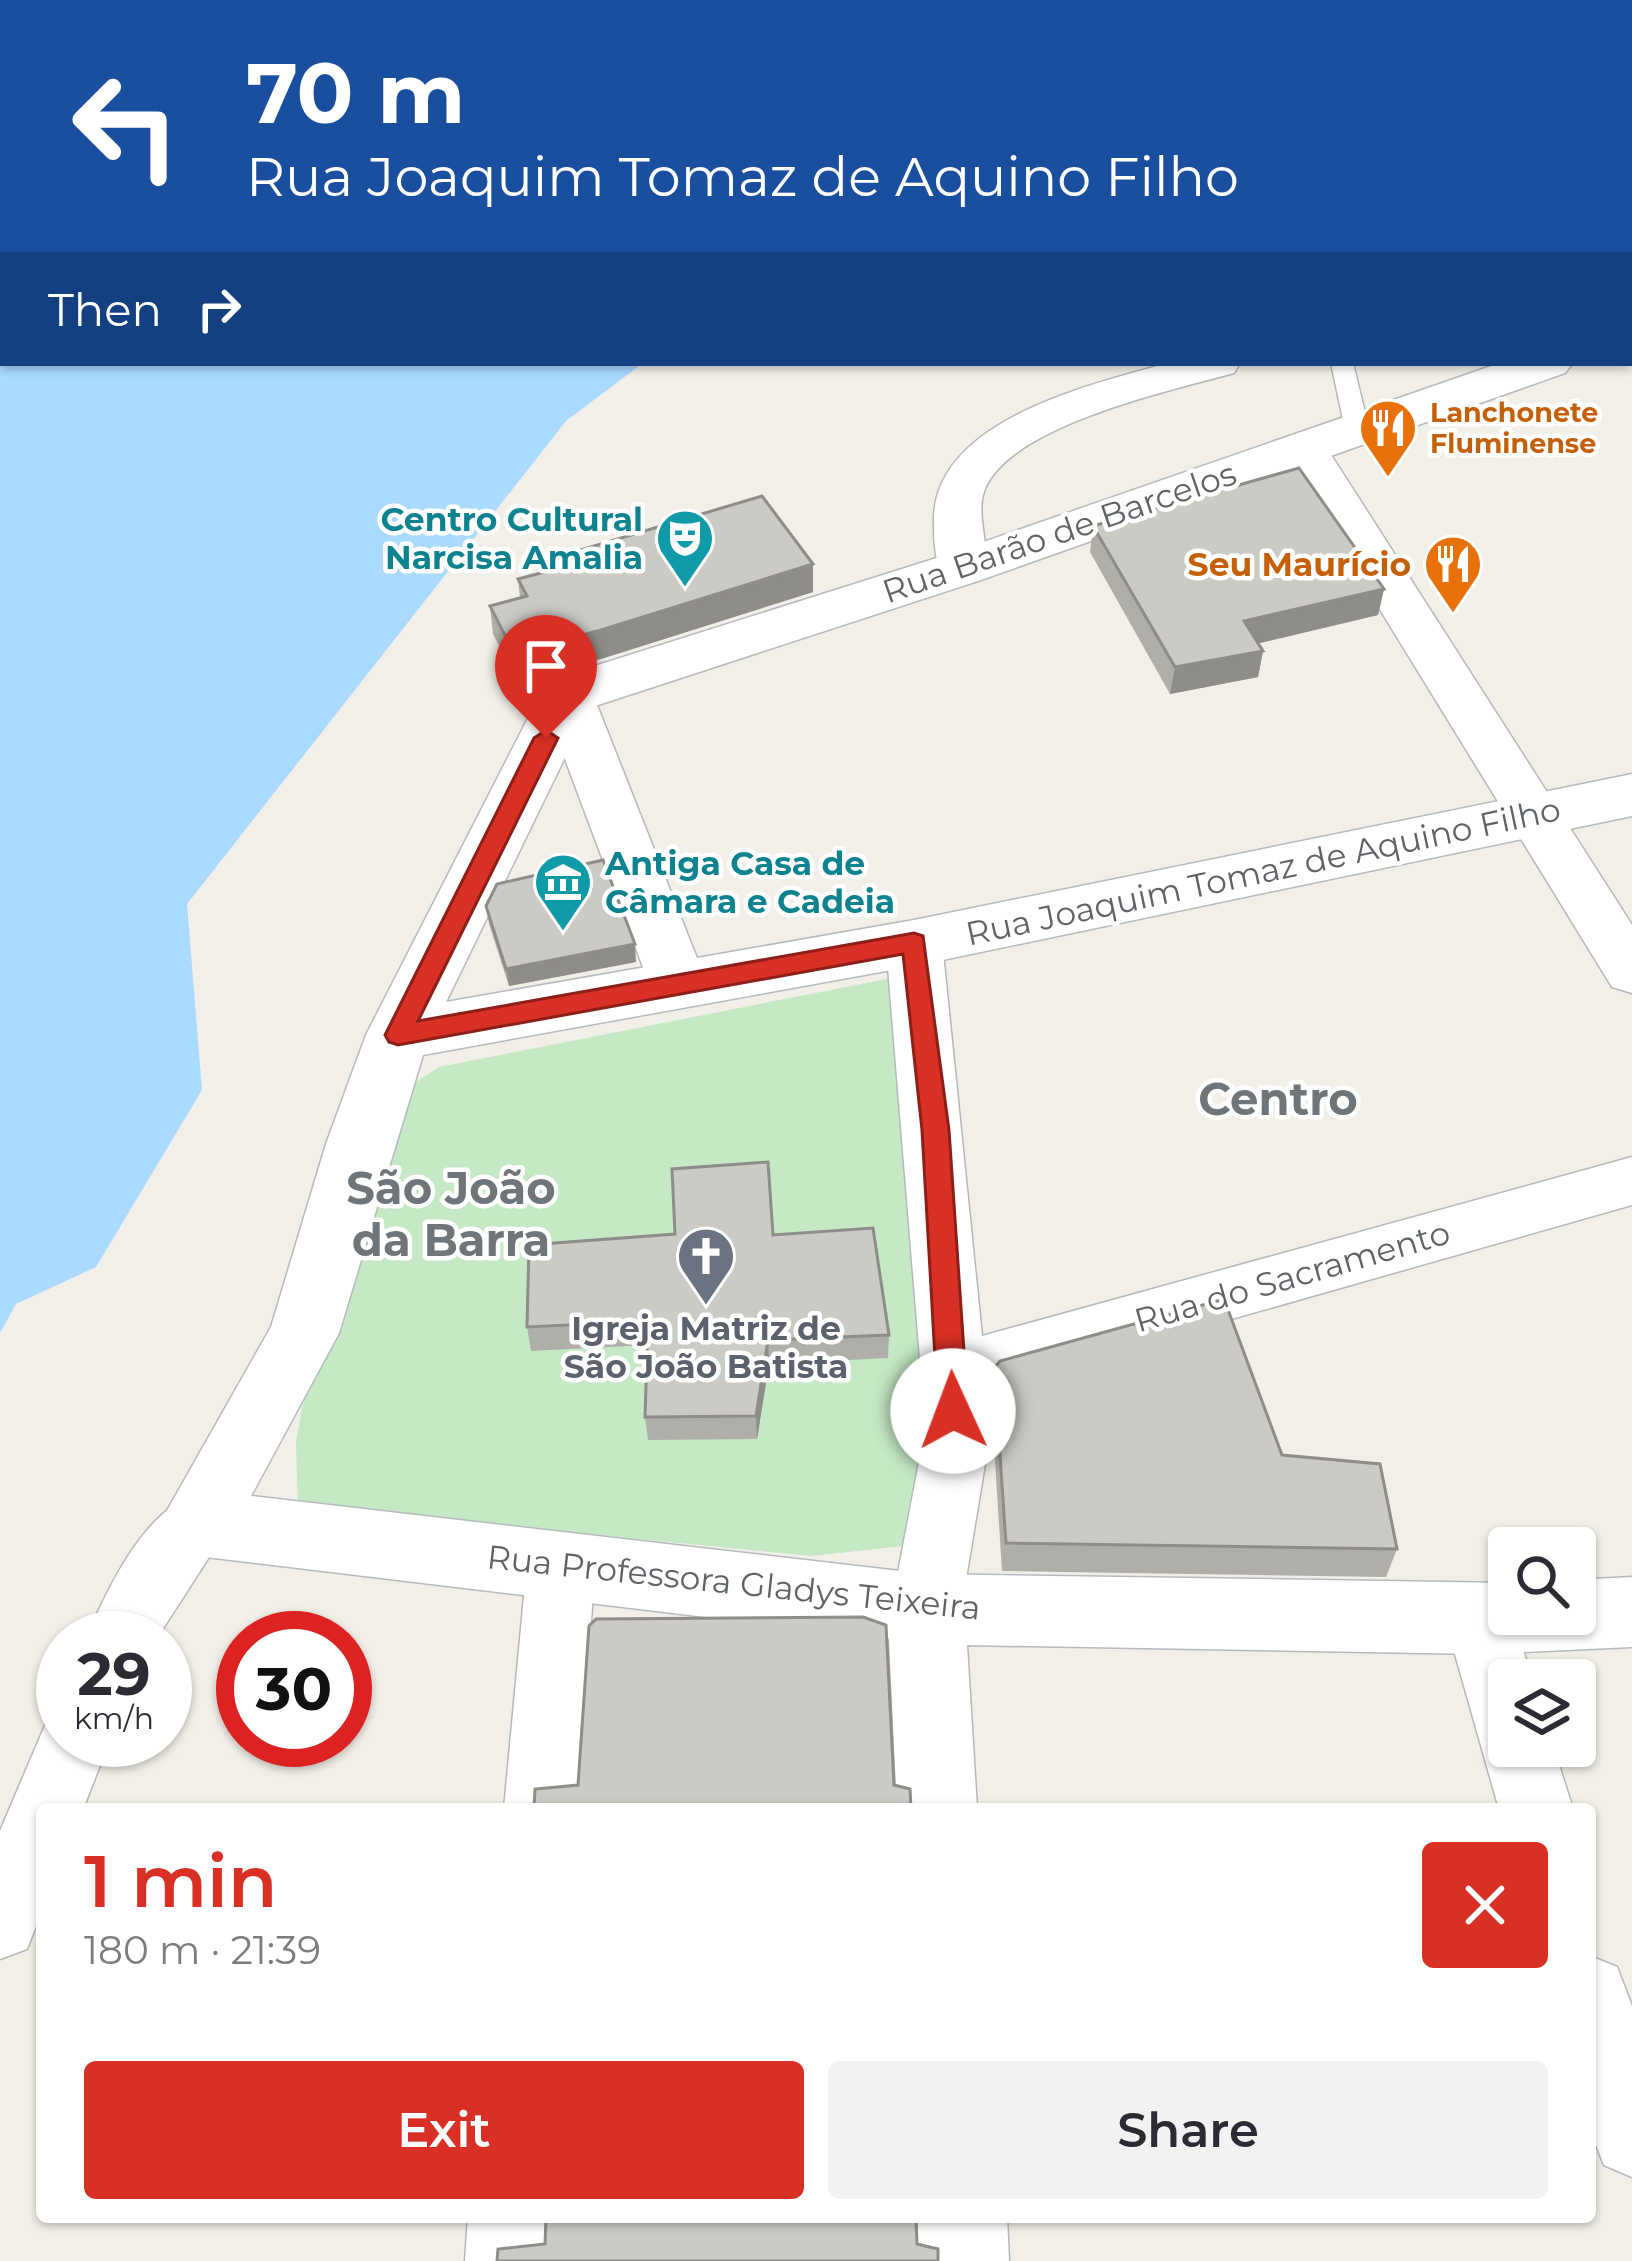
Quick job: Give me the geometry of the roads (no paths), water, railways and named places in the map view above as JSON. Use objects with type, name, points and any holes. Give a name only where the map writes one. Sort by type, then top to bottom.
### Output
[{"type":"main road","name":"Rua Barão de Barcelos","points":[[567,695],[962,568],[1540,366]]},
{"type":"main road","points":[[196,1523],[304,1333],[359,1144],[398,1035],[567,695]]},
{"type":"main road","name":"Rua Joaquim Tomaz de Aquino Filho","points":[[398,1035],[914,943],[1632,795]]},
{"type":"main road","name":"Rua Professora Gladys Teixeira","points":[[196,1523],[926,1610],[1480,1619],[1632,1612]]},
{"type":"main road","points":[[926,1610],[938,1803]]},
{"type":"main road","points":[[962,2223],[964,2261]]},
{"type":"street","points":[[962,568],[957,509],[967,477],[1007,441],[1064,414],[1209,366]]},
{"type":"street","points":[[1303,447],[1632,972]]},
{"type":"street","points":[[567,695],[679,986]]},
{"type":"street","points":[[914,943],[935,1130],[953,1371],[954,1452],[926,1610]]},
{"type":"street","name":"Rua do Sacramento","points":[[953,1371],[1632,1181]]},
{"type":"street","points":[[134,1611],[196,1523]]},
{"type":"street","points":[[541,1803],[561,1564]]},
{"type":"street","points":[[1480,1619],[1492,1659]]},
{"type":"street","points":[[48,1803],[63,1767]]},
{"type":"street","points":[[1523,1767],[1534,1803]]},
{"type":"street","points":[[0,1922],[36,1833]]},
{"type":"street","points":[[1596,2014],[1632,2137]]},
{"type":"street","points":[[506,2261],[509,2223]]},
{"type":"lane","points":[[1343,366],[1357,429]]},
{"type":"water","points":[[0,366],[639,366],[566,421],[187,904],[202,1090],[96,1267],[16,1304],[0,1333]]},
{"type":"place","name":"Lanchonete Fluminense","points":[[1388,479]]},
{"type":"place","name":"Centro Cultural Narcisa Amalia","points":[[685,589]]},
{"type":"place","name":"Seu Maurício","points":[[1453,615]]},
{"type":"place","name":"Antiga Casa de Câmara e Cadeia","points":[[563,933]]},
{"type":"place","name":"Igreja Matriz de São João Batista","points":[[706,1307]]},
{"type":"district","name":"Centro","points":[[1278,1098]]},
{"type":"district","name":"São João da Barra","points":[[451,1213]]}]
